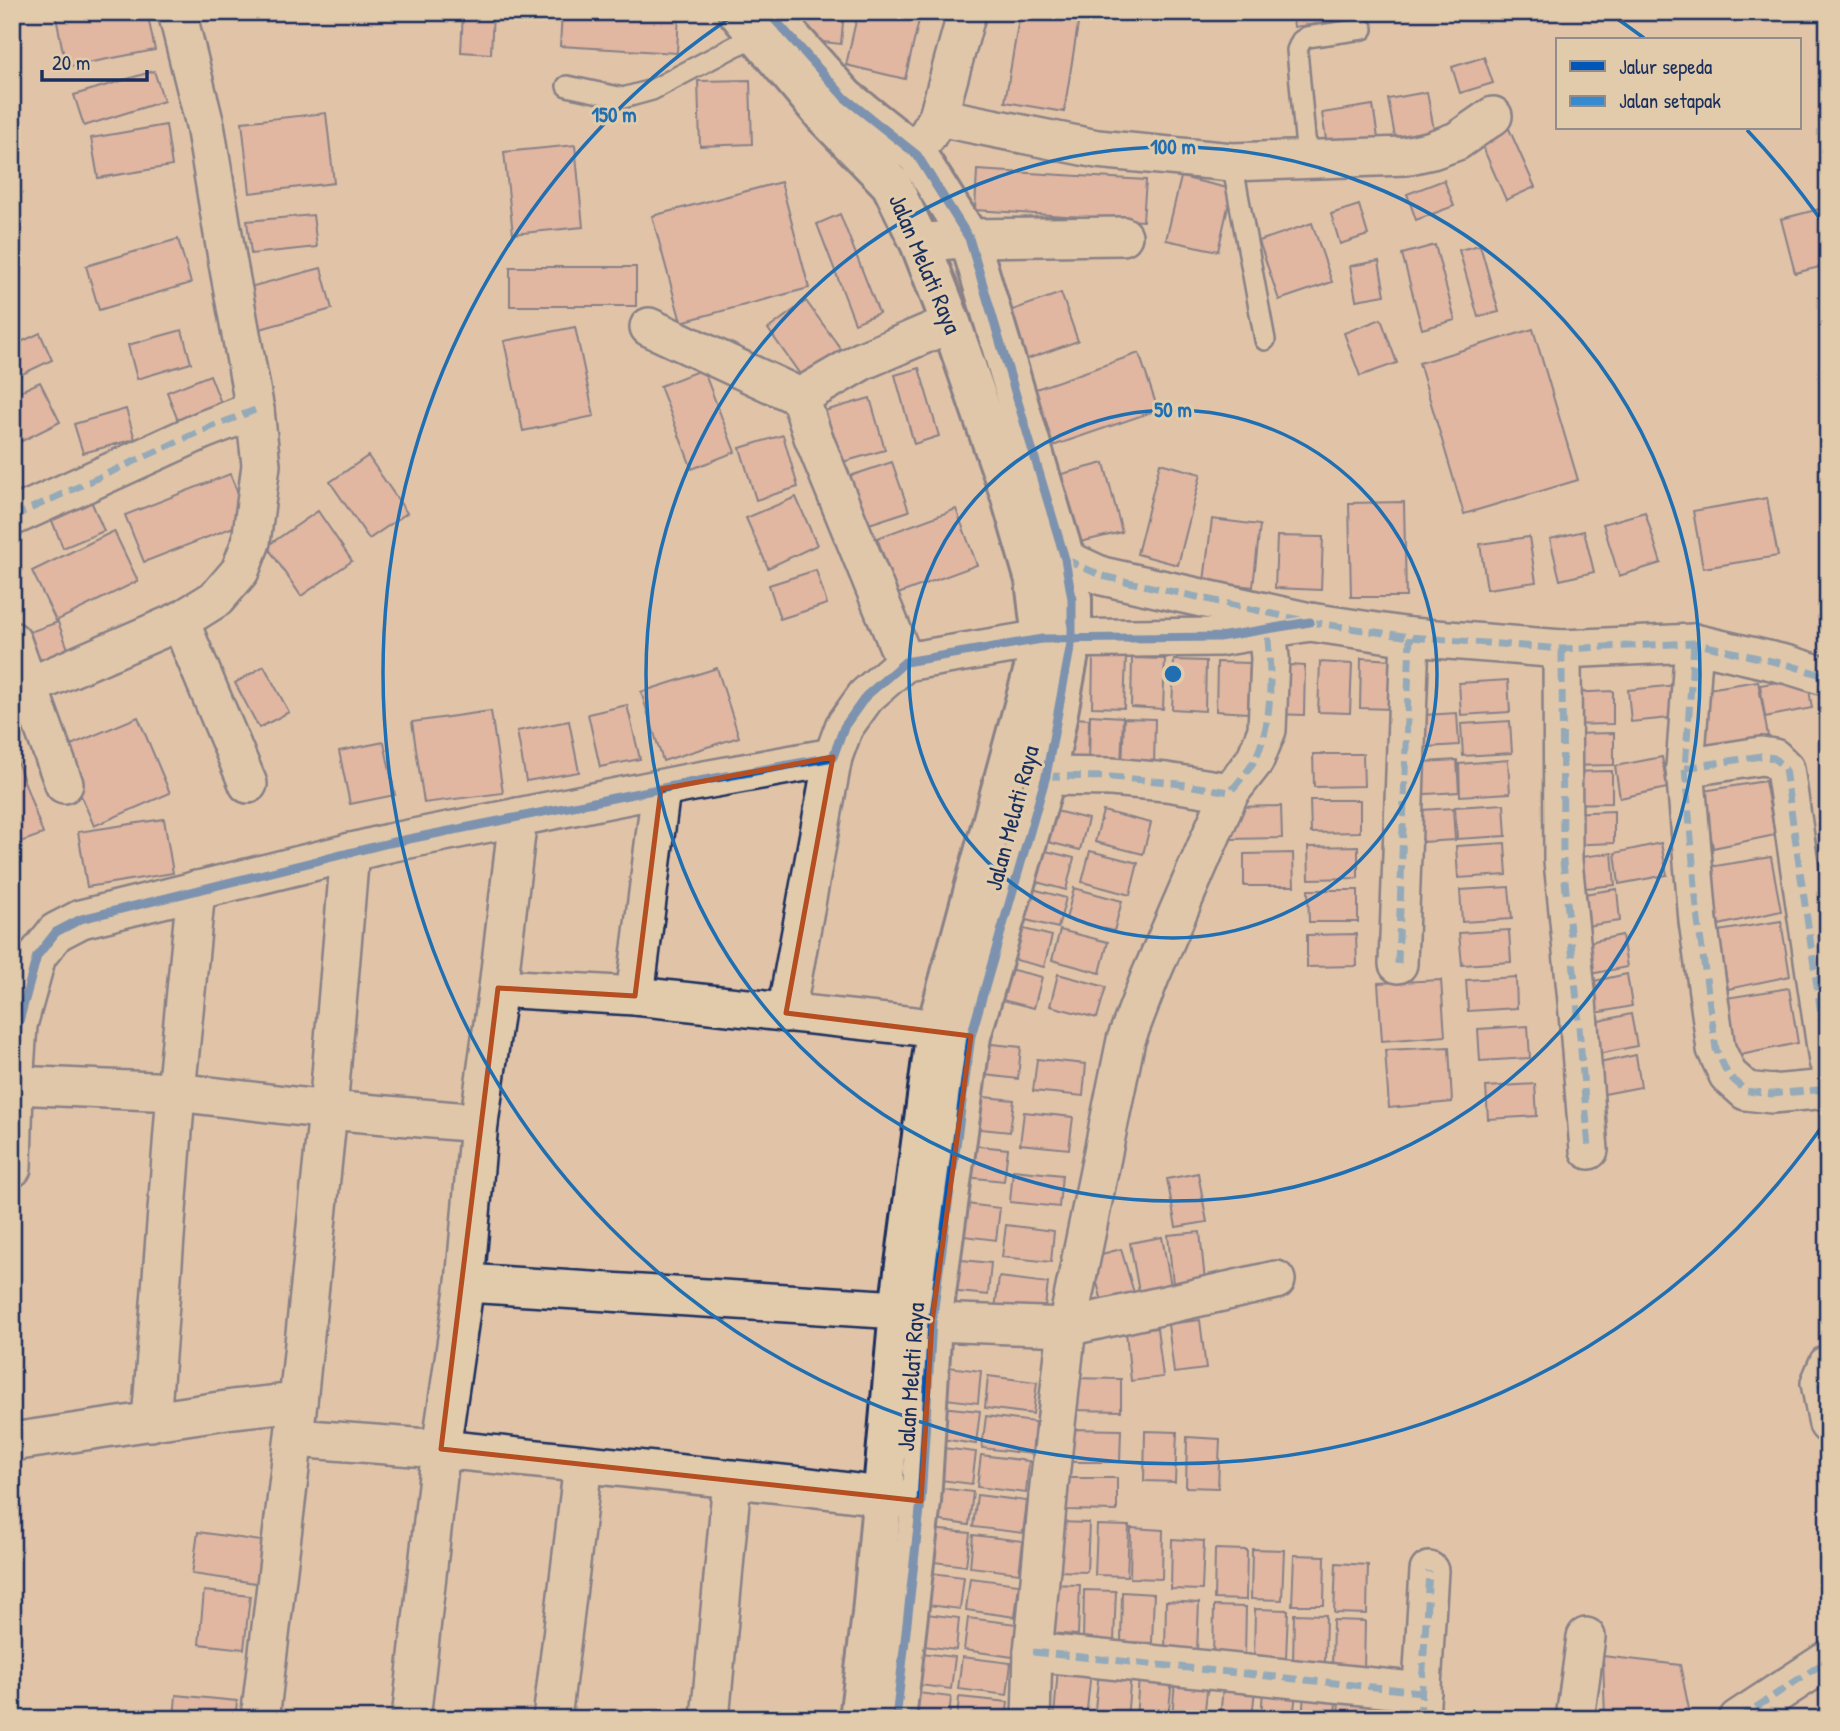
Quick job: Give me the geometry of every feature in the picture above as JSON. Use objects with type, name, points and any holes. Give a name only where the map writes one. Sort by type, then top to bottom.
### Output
[{"type":"street","points":[[30,686],[180,621],[217,598],[240,571],[251,542],[261,465],[255,410],[205,125],[177,12]]},
{"type":"street","points":[[891,184],[917,155],[938,117],[967,12]]},
{"type":"street","name":"Jalan Melati Raya","points":[[760,21],[845,98],[917,155],[969,238],[1065,559],[1072,599],[1057,638],[953,1033],[915,1316],[882,1496],[872,1614],[859,1719]]},
{"type":"street","name":"Jalan Melati Raya","points":[[760,21],[826,117],[891,184],[920,243],[951,323],[1014,506],[1035,580],[1057,638],[1046,775],[953,1033]]},
{"type":"street","points":[[938,117],[1097,149],[1232,162],[1405,156],[1457,141],[1493,116]]},
{"type":"street","points":[[920,243],[969,238],[1123,236]]},
{"type":"street","points":[[800,397],[862,361],[951,323]]},
{"type":"street","points":[[649,327],[800,397],[813,437],[905,662]]},
{"type":"street","points":[[12,517],[203,430],[255,410]]},
{"type":"street","points":[[1065,559],[1102,576],[1310,622],[1410,637],[1562,649],[1693,643],[1789,665],[1828,677]]},
{"type":"street","points":[[180,621],[248,784]]},
{"type":"street","points":[[786,1013],[833,757],[844,727],[866,696],[905,662],[1057,638],[1219,637],[1310,622]]},
{"type":"street","points":[[1031,1719],[1033,1652],[1067,1327],[1126,1040],[1150,977],[1230,792],[1255,760],[1267,730],[1270,658],[1267,629]]},
{"type":"street","points":[[1398,964],[1410,637]]},
{"type":"street","points":[[12,641],[64,784]]},
{"type":"street","points":[[1693,643],[1685,768],[1698,921],[1716,1049],[1728,1075],[1746,1091],[1772,1094],[1828,1089]]},
{"type":"street","points":[[1562,649],[1563,861],[1589,1150]]},
{"type":"street","points":[[1685,768],[1761,756],[1774,758],[1784,769],[1828,1061]]},
{"type":"street","points":[[13,1156],[18,1024],[37,956],[56,932],[81,919],[350,852],[517,817],[833,757]]},
{"type":"street","points":[[1046,775],[1166,782],[1230,792]]},
{"type":"street","points":[[635,996],[661,789]]},
{"type":"street","points":[[411,1719],[441,1449],[465,1283],[479,1123],[498,988],[517,817]]},
{"type":"street","points":[[260,1719],[298,1402],[328,1110],[350,852]]},
{"type":"street","points":[[151,1422],[176,1092],[196,890]]},
{"type":"street","points":[[498,988],[635,996],[953,1033]]},
{"type":"street","points":[[14,1085],[176,1092],[328,1110],[479,1123]]},
{"type":"street","points":[[465,1283],[1067,1327],[1276,1280]]},
{"type":"street","name":"Jalan Melati Raya","points":[[896,1719],[921,1502],[915,1316]]},
{"type":"street","points":[[1828,1364],[1820,1383],[1828,1424]]},
{"type":"street","points":[[12,1442],[298,1402]]},
{"type":"street","points":[[294,1438],[441,1449],[921,1502]]},
{"type":"street","points":[[552,1719],[583,1464]]},
{"type":"street","points":[[710,1719],[732,1480]]},
{"type":"street","points":[[1033,1652],[1421,1705],[1429,1571]]},
{"type":"street","points":[[1575,1719],[1586,1637]]},
{"type":"street","points":[[1738,1719],[1828,1660]]},
{"type":"lane","points":[[567,86],[623,98],[652,90],[760,21]]},
{"type":"lane","points":[[1307,159],[1297,50],[1301,41],[1307,37],[1363,29]]},
{"type":"lane","points":[[1232,162],[1265,340]]},
{"type":"highlighted area","points":[[833,757],[786,1013],[971,1036],[932,1322],[921,1501],[441,1449],[498,988],[635,996],[661,789]]},
{"type":"building","points":[[55,12],[147,12],[155,50],[66,67]]},
{"type":"building","points":[[463,12],[493,12],[491,54],[461,52]]},
{"type":"building","points":[[562,12],[679,12],[677,53],[560,46]]},
{"type":"building","points":[[796,12],[844,12],[841,44],[794,39]]},
{"type":"building","points":[[858,12],[921,12],[905,79],[846,65]]},
{"type":"building","points":[[1020,12],[1080,12],[1064,112],[1005,102]]},
{"type":"building","points":[[1292,12],[1378,12],[1378,16],[1294,27]]},
{"type":"building","points":[[1484,57],[1493,83],[1460,93],[1452,67]]},
{"type":"building","points":[[154,71],[164,101],[84,126],[74,95]]},
{"type":"building","points":[[750,80],[752,144],[700,146],[698,81]]},
{"type":"building","points":[[1427,92],[1434,130],[1395,137],[1388,99]]},
{"type":"building","points":[[1373,105],[1378,138],[1327,146],[1322,113]]},
{"type":"building","points":[[326,113],[334,183],[250,193],[242,122]]},
{"type":"building","points":[[1506,122],[1535,187],[1506,200],[1477,134]]},
{"type":"building","points":[[166,125],[172,166],[98,178],[91,138]]},
{"type":"building","points":[[575,145],[583,227],[513,234],[504,152]]},
{"type":"building","points":[[977,170],[1146,180],[1143,221],[975,210]]},
{"type":"building","points":[[1181,177],[1232,189],[1218,251],[1166,240]]},
{"type":"building","points":[[1444,180],[1454,206],[1416,220],[1407,194]]},
{"type":"building","points":[[781,182],[809,288],[681,322],[652,216]]},
{"type":"building","points":[[1359,205],[1368,235],[1340,244],[1331,214]]},
{"type":"building","points":[[1827,207],[1828,265],[1795,273],[1781,219]]},
{"type":"building","points":[[840,214],[879,313],[855,323],[817,224]]},
{"type":"building","points":[[313,215],[317,247],[251,254],[247,221]]},
{"type":"building","points":[[1312,223],[1332,282],[1279,300],[1259,241]]},
{"type":"building","points":[[178,239],[191,283],[99,310],[86,266]]},
{"type":"building","points":[[1435,245],[1455,320],[1422,329],[1402,254]]},
{"type":"building","points":[[1480,245],[1499,312],[1478,317],[1459,250]]},
{"type":"building","points":[[1379,261],[1385,295],[1356,300],[1350,266]]},
{"type":"building","points":[[510,267],[636,267],[636,306],[510,306]]},
{"type":"building","points":[[321,268],[332,309],[253,331],[242,289]]},
{"type":"building","points":[[1061,293],[1078,341],[1019,362],[1001,314]]},
{"type":"building","points":[[806,301],[841,349],[802,377],[768,329]]},
{"type":"building","points":[[1381,319],[1397,363],[1360,376],[1344,333]]},
{"type":"building","points":[[575,327],[594,416],[523,431],[504,341]]},
{"type":"building","points":[[1533,329],[1578,480],[1464,514],[1419,363]]},
{"type":"building","points":[[182,330],[191,363],[137,379],[128,345]]},
{"type":"building","points":[[40,333],[52,360],[12,379],[12,346]]},
{"type":"building","points":[[1139,353],[1158,410],[1047,448],[1027,392]]},
{"type":"building","points":[[919,368],[939,436],[914,444],[895,375]]},
{"type":"building","points":[[703,369],[735,452],[692,469],[660,386]]},
{"type":"building","points":[[210,375],[221,403],[178,421],[167,392]]},
{"type":"building","points":[[40,382],[60,422],[12,446],[12,395]]},
{"type":"building","points":[[870,398],[885,450],[836,464],[821,412]]},
{"type":"building","points":[[126,409],[135,439],[83,453],[74,424]]},
{"type":"building","points":[[783,435],[798,487],[756,500],[740,448]]},
{"type":"building","points":[[368,456],[407,513],[369,539],[330,482]]},
{"type":"building","points":[[892,462],[909,511],[854,529],[838,480]]},
{"type":"building","points":[[1104,463],[1122,532],[1076,543],[1058,475]]},
{"type":"building","points":[[1160,463],[1201,474],[1178,565],[1137,554]]},
{"type":"building","points":[[230,474],[249,521],[144,562],[125,515]]},
{"type":"building","points":[[88,494],[104,531],[63,548],[48,511]]},
{"type":"building","points":[[796,497],[817,545],[768,568],[746,518]]},
{"type":"building","points":[[1767,498],[1778,556],[1703,568],[1693,511]]},
{"type":"building","points":[[1404,502],[1406,597],[1351,597],[1349,503]]},
{"type":"building","points":[[956,509],[977,565],[898,594],[877,538]]},
{"type":"building","points":[[318,511],[352,561],[301,596],[267,546]]},
{"type":"building","points":[[1645,512],[1661,563],[1619,576],[1603,524]]},
{"type":"building","points":[[1212,519],[1260,525],[1253,587],[1204,581]]},
{"type":"building","points":[[114,531],[138,581],[56,621],[32,571]]},
{"type":"building","points":[[1584,531],[1594,572],[1560,580],[1550,539]]},
{"type":"building","points":[[1277,536],[1323,537],[1321,590],[1275,588]]},
{"type":"building","points":[[1529,537],[1536,582],[1487,589],[1480,544]]},
{"type":"building","points":[[816,570],[827,604],[780,619],[769,585]]},
{"type":"building","points":[[58,622],[71,657],[30,671],[18,636]]},
{"type":"building","points":[[1093,657],[1126,658],[1124,708],[1092,707]]},
{"type":"building","points":[[1132,658],[1165,659],[1163,709],[1131,707]]},
{"type":"building","points":[[1361,658],[1393,660],[1392,709],[1360,708]]},
{"type":"building","points":[[1174,660],[1206,661],[1205,711],[1172,709]]},
{"type":"building","points":[[1217,662],[1250,663],[1248,713],[1216,711]]},
{"type":"building","points":[[1320,662],[1352,664],[1350,713],[1318,712]]},
{"type":"building","points":[[1273,664],[1305,666],[1304,715],[1272,714]]},
{"type":"building","points":[[264,666],[289,712],[259,728],[235,683]]},
{"type":"building","points":[[717,668],[739,737],[663,761],[641,692]]},
{"type":"building","points":[[1807,677],[1812,708],[1765,717],[1760,685]]},
{"type":"building","points":[[1508,680],[1510,712],[1461,715],[1459,683]]},
{"type":"building","points":[[1758,681],[1768,736],[1706,749],[1695,691]]},
{"type":"building","points":[[1676,685],[1679,717],[1631,722],[1628,690]]},
{"type":"building","points":[[1613,691],[1613,724],[1565,725],[1566,693]]},
{"type":"building","points":[[627,705],[640,759],[600,767],[588,714]]},
{"type":"building","points":[[491,711],[503,793],[424,803],[412,722]]},
{"type":"building","points":[[1457,713],[1459,745],[1410,748],[1407,716]]},
{"type":"building","points":[[1090,715],[1123,717],[1121,766],[1089,765]]},
{"type":"building","points":[[138,717],[170,793],[94,826],[61,749]]},
{"type":"building","points":[[1057,717],[1089,719],[1088,768],[1055,767]]},
{"type":"building","points":[[1124,718],[1155,719],[1154,769],[1122,768]]},
{"type":"building","points":[[569,721],[579,772],[526,781],[517,731]]},
{"type":"building","points":[[1510,721],[1512,753],[1463,756],[1461,724]]},
{"type":"building","points":[[1614,733],[1614,765],[1567,766],[1567,734]]},
{"type":"building","points":[[384,742],[395,795],[350,804],[339,751]]},
{"type":"building","points":[[12,747],[43,834],[12,845]]},
{"type":"building","points":[[1313,754],[1363,754],[1364,786],[1314,787]]},
{"type":"building","points":[[1662,757],[1667,788],[1620,798],[1615,766]]},
{"type":"building","points":[[1457,760],[1459,792],[1410,795],[1407,763]]},
{"type":"building","points":[[1508,760],[1510,793],[1460,796],[1459,764]]},
{"type":"building","points":[[1612,771],[1612,803],[1564,804],[1565,772]]},
{"type":"building","points":[[1765,781],[1775,835],[1713,848],[1703,791]]},
{"type":"building","points":[[1310,800],[1360,800],[1360,832],[1311,833]]},
{"type":"building","points":[[1504,804],[1506,836],[1457,839],[1455,807]]},
{"type":"building","points":[[1281,806],[1282,838],[1232,839],[1232,807]]},
{"type":"building","points":[[1040,807],[1088,819],[1080,850],[1032,838]]},
{"type":"building","points":[[1453,808],[1455,840],[1406,843],[1404,811]]},
{"type":"building","points":[[1103,811],[1151,823],[1143,854],[1095,842]]},
{"type":"building","points":[[1614,811],[1614,843],[1566,845],[1566,813]]},
{"type":"building","points":[[164,819],[173,873],[87,887],[78,832]]},
{"type":"building","points":[[1505,843],[1507,875],[1458,878],[1456,846]]},
{"type":"building","points":[[1661,843],[1667,875],[1619,884],[1615,853]]},
{"type":"building","points":[[1026,846],[1074,858],[1066,890],[1018,877]]},
{"type":"building","points":[[1358,846],[1358,878],[1309,879],[1308,847]]},
{"type":"building","points":[[1090,851],[1138,863],[1130,895],[1082,882]]},
{"type":"building","points":[[1293,853],[1294,886],[1244,886],[1244,854]]},
{"type":"building","points":[[1612,853],[1615,885],[1567,890],[1565,859]]},
{"type":"building","points":[[1771,857],[1781,911],[1719,925],[1709,867]]},
{"type":"building","points":[[1018,885],[1066,898],[1058,928],[1010,916]]},
{"type":"building","points":[[1509,887],[1512,919],[1462,922],[1460,890]]},
{"type":"building","points":[[1074,888],[1122,901],[1114,931],[1066,919]]},
{"type":"building","points":[[1617,889],[1620,921],[1573,928],[1570,896]]},
{"type":"building","points":[[1308,890],[1358,890],[1358,922],[1309,922]]},
{"type":"building","points":[[1781,921],[1790,976],[1728,989],[1718,931]]},
{"type":"building","points":[[1004,924],[1052,936],[1044,967],[996,955]]},
{"type":"building","points":[[1060,930],[1108,942],[1100,973],[1052,960]]},
{"type":"building","points":[[1509,930],[1511,962],[1462,965],[1459,933]]},
{"type":"building","points":[[1356,934],[1357,966],[1307,967],[1307,935]]},
{"type":"building","points":[[1622,935],[1627,967],[1580,976],[1575,945]]},
{"type":"building","points":[[993,965],[1042,977],[1034,1008],[986,996]]},
{"type":"building","points":[[1058,974],[1106,987],[1097,1018],[1050,1006]]},
{"type":"building","points":[[1627,974],[1632,1006],[1585,1015],[1580,984]]},
{"type":"building","points":[[1516,977],[1517,1008],[1468,1011],[1466,980]]},
{"type":"building","points":[[1441,980],[1445,1036],[1382,1041],[1378,983]]},
{"type":"building","points":[[1789,988],[1798,1043],[1736,1056],[1726,998]]},
{"type":"building","points":[[1631,1014],[1637,1046],[1589,1056],[1585,1024]]},
{"type":"building","points":[[1528,1026],[1530,1058],[1480,1061],[1478,1029]]},
{"type":"building","points":[[971,1042],[1021,1047],[1018,1079],[968,1073]]},
{"type":"building","points":[[1449,1047],[1452,1102],[1389,1108],[1385,1050]]},
{"type":"building","points":[[1636,1055],[1641,1087],[1594,1096],[1590,1065]]},
{"type":"building","points":[[1037,1059],[1086,1064],[1083,1096],[1033,1091]]},
{"type":"building","points":[[1535,1084],[1537,1116],[1488,1119],[1486,1087]]},
{"type":"building","points":[[964,1095],[1014,1100],[1010,1132],[961,1127]]},
{"type":"building","points":[[1024,1112],[1073,1117],[1069,1149],[1020,1144]]},
{"type":"building","points":[[959,1144],[1008,1149],[1004,1181],[955,1176]]},
{"type":"building","points":[[1013,1170],[1062,1175],[1059,1207],[1010,1202]]},
{"type":"building","points":[[1198,1173],[1207,1222],[1176,1227],[1167,1179]]},
{"type":"building","points":[[950,1202],[1000,1208],[996,1240],[947,1234]]},
{"type":"building","points":[[1006,1225],[1054,1231],[1051,1262],[1002,1257]]},
{"type":"building","points":[[1200,1232],[1205,1281],[1173,1284],[1168,1235]]},
{"type":"building","points":[[1162,1237],[1171,1286],[1139,1292],[1130,1243]]},
{"type":"building","points":[[1121,1249],[1135,1296],[1103,1305],[1090,1257]]},
{"type":"building","points":[[942,1258],[991,1263],[988,1295],[939,1290]]},
{"type":"building","points":[[999,1277],[1048,1283],[1044,1315],[995,1309]]},
{"type":"building","points":[[1200,1320],[1206,1369],[1174,1373],[1168,1324]]},
{"type":"building","points":[[1157,1328],[1163,1377],[1131,1381],[1126,1332]]},
{"type":"building","points":[[933,1365],[981,1371],[978,1403],[929,1397]]},
{"type":"building","points":[[988,1376],[1037,1382],[1033,1414],[985,1408]]},
{"type":"building","points":[[1072,1378],[1121,1379],[1121,1411],[1072,1410]]},
{"type":"building","points":[[930,1406],[980,1411],[976,1444],[927,1437]]},
{"type":"building","points":[[986,1416],[1035,1422],[1032,1454],[982,1448]]},
{"type":"building","points":[[1071,1429],[1121,1430],[1120,1462],[1071,1462]]},
{"type":"building","points":[[1145,1431],[1177,1432],[1175,1482],[1144,1481]]},
{"type":"building","points":[[1187,1437],[1220,1439],[1218,1488],[1186,1487]]},
{"type":"building","points":[[927,1446],[976,1452],[972,1484],[924,1478]]},
{"type":"building","points":[[981,1455],[1029,1461],[1026,1493],[977,1487]]},
{"type":"building","points":[[1068,1478],[1117,1478],[1117,1511],[1067,1510]]},
{"type":"building","points":[[924,1486],[973,1492],[969,1525],[920,1518]]},
{"type":"building","points":[[977,1495],[1027,1501],[1023,1533],[973,1527]]},
{"type":"building","points":[[1057,1522],[1089,1523],[1087,1572],[1055,1571]]},
{"type":"building","points":[[1097,1525],[1129,1526],[1127,1576],[1095,1575]]},
{"type":"building","points":[[921,1528],[970,1533],[966,1566],[917,1560]]},
{"type":"building","points":[[1131,1528],[1163,1530],[1162,1579],[1130,1578]]},
{"type":"building","points":[[198,1532],[268,1542],[263,1584],[192,1574]]},
{"type":"building","points":[[973,1535],[1023,1541],[1019,1573],[970,1567]]},
{"type":"building","points":[[1172,1539],[1204,1541],[1202,1590],[1171,1589]]},
{"type":"building","points":[[1215,1549],[1247,1550],[1246,1600],[1214,1599]]},
{"type":"building","points":[[1252,1549],[1284,1550],[1282,1600],[1251,1599]]},
{"type":"building","points":[[1294,1555],[1325,1556],[1324,1605],[1292,1605]]},
{"type":"building","points":[[1336,1563],[1368,1565],[1367,1614],[1334,1613]]},
{"type":"building","points":[[915,1571],[964,1577],[960,1609],[911,1603]]},
{"type":"building","points":[[970,1578],[1019,1584],[1015,1617],[966,1610]]},
{"type":"building","points":[[1048,1584],[1080,1585],[1078,1635],[1047,1633]]},
{"type":"building","points":[[1084,1590],[1116,1591],[1114,1641],[1083,1640]]},
{"type":"building","points":[[204,1591],[250,1596],[244,1649],[199,1644]]},
{"type":"building","points":[[1122,1592],[1154,1594],[1152,1643],[1121,1642]]},
{"type":"building","points":[[1166,1601],[1199,1603],[1197,1652],[1165,1651]]},
{"type":"building","points":[[1214,1606],[1246,1607],[1245,1657],[1213,1656]]},
{"type":"building","points":[[1255,1609],[1288,1610],[1286,1659],[1254,1658]]},
{"type":"building","points":[[911,1612],[959,1618],[956,1650],[907,1644]]},
{"type":"building","points":[[1294,1614],[1326,1615],[1325,1664],[1293,1663]]},
{"type":"building","points":[[968,1618],[1017,1624],[1013,1657],[964,1650]]},
{"type":"building","points":[[1333,1620],[1365,1621],[1364,1671],[1332,1670]]},
{"type":"building","points":[[906,1651],[955,1657],[951,1689],[902,1683]]},
{"type":"building","points":[[1603,1656],[1680,1665],[1691,1719],[1605,1719]]},
{"type":"building","points":[[962,1657],[1011,1663],[1007,1695],[958,1689]]},
{"type":"building","points":[[1058,1668],[1091,1671],[1086,1719],[1054,1717]]},
{"type":"building","points":[[1099,1671],[1131,1674],[1127,1719],[1094,1719]]},
{"type":"building","points":[[1139,1676],[1172,1679],[1168,1719],[1136,1719]]},
{"type":"building","points":[[1175,1679],[1208,1682],[1204,1719],[1172,1719]]},
{"type":"building","points":[[1223,1686],[1255,1689],[1252,1719],[1220,1719]]},
{"type":"building","points":[[1263,1689],[1296,1693],[1293,1719],[1261,1719]]},
{"type":"building","points":[[902,1691],[951,1697],[949,1719],[899,1719]]},
{"type":"building","points":[[1304,1694],[1337,1697],[1334,1719],[1302,1719]]},
{"type":"building","points":[[176,1695],[237,1701],[235,1719],[174,1719]]},
{"type":"building","points":[[959,1697],[1008,1702],[1006,1719],[957,1719]]},
{"type":"building","points":[[1339,1697],[1373,1700],[1370,1719],[1338,1719]]},
{"type":"marked path","points":[[12,517],[203,430],[255,410]]},
{"type":"marked path","points":[[1065,559],[1102,576],[1310,622],[1410,637],[1562,649],[1694,643],[1828,677]]},
{"type":"marked path","points":[[1046,776],[1111,777],[1230,792],[1254,762],[1266,727],[1270,678],[1267,629]]},
{"type":"marked path","points":[[1398,964],[1410,637]]},
{"type":"marked path","points":[[1694,643],[1685,768],[1698,921],[1716,1049],[1728,1075],[1746,1091],[1772,1094],[1828,1089]]},
{"type":"marked path","points":[[1562,649],[1563,861],[1589,1150]]},
{"type":"marked path","points":[[1685,768],[1761,756],[1774,758],[1785,769],[1828,1061]]},
{"type":"marked path","points":[[1828,1364],[1820,1383],[1828,1424]]},
{"type":"marked path","points":[[1420,1719],[1429,1571]]},
{"type":"marked path","points":[[1033,1652],[1422,1692]]},
{"type":"marked path","points":[[1738,1719],[1828,1660]]},
{"type":"cycle path","points":[[768,12],[845,98],[917,155],[969,238],[1065,559],[1072,599],[1072,638],[1046,776],[971,1036],[932,1322],[921,1501],[896,1719]]},
{"type":"cycle path","points":[[12,1168],[18,1025],[37,956],[56,932],[81,919],[389,843],[833,757],[844,727],[866,696],[905,662],[1042,639],[1219,637],[1310,622]]}]
